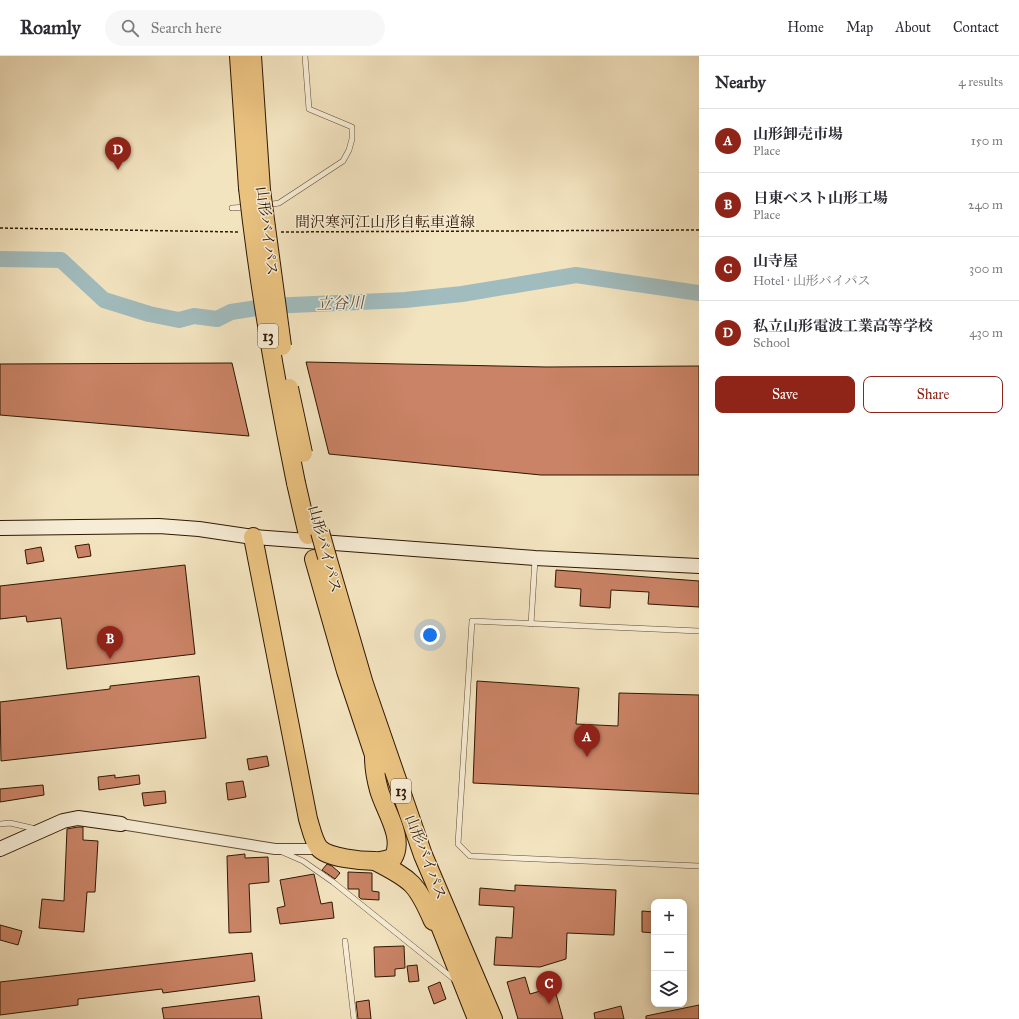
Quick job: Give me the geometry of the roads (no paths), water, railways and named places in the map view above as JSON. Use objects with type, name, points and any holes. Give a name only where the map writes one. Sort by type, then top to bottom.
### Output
[{"type":"highway","name":"山形バイパス","points":[[239,56],[254,189],[284,364],[302,482],[346,671],[391,808],[487,1016]]},
{"type":"highway","name":"山形バイパス","points":[[252,56],[254,189]]},
{"type":"highway","points":[[253,537],[308,819],[314,838],[320,849],[331,854],[377,862],[410,880],[424,901],[457,983],[487,1016]]},
{"type":"highway","name":"山形バイパス","points":[[320,558],[423,855],[487,1016]]},
{"type":"highway","points":[[374,756],[374,769],[379,790],[396,836],[398,850],[393,858],[377,862]]},
{"type":"street","points":[[0,528],[159,526],[253,537],[536,558],[699,566]]},
{"type":"street","points":[[0,850],[63,821],[78,818],[276,849],[320,849]]},
{"type":"lane","points":[[232,208],[279,203],[343,162],[349,150],[352,139],[352,127],[309,109],[305,56]]},
{"type":"lane","points":[[531,624],[536,558]]},
{"type":"lane","points":[[699,631],[472,622],[458,844],[470,856],[699,866]]},
{"type":"lane","points":[[0,824],[10,823],[44,830]]},
{"type":"lane","points":[[276,849],[303,861],[332,882],[457,983]]},
{"type":"lane","points":[[345,941],[354,1019]]},
{"type":"waterway","name":"立谷川","points":[[0,259],[61,260],[104,300],[149,314],[179,320],[194,316],[217,319],[231,312],[269,306],[405,300],[462,294],[576,275],[699,293]]},
{"type":"place","name":"私立山形電波工業高等学校","points":[[118,170]]},
{"type":"place","name":"日東ベスト山形工場","points":[[110,659]]},
{"type":"place","name":"山形卸売市場","points":[[587,757]]},
{"type":"place","name":"山寺屋","points":[[549,1004]]}]
